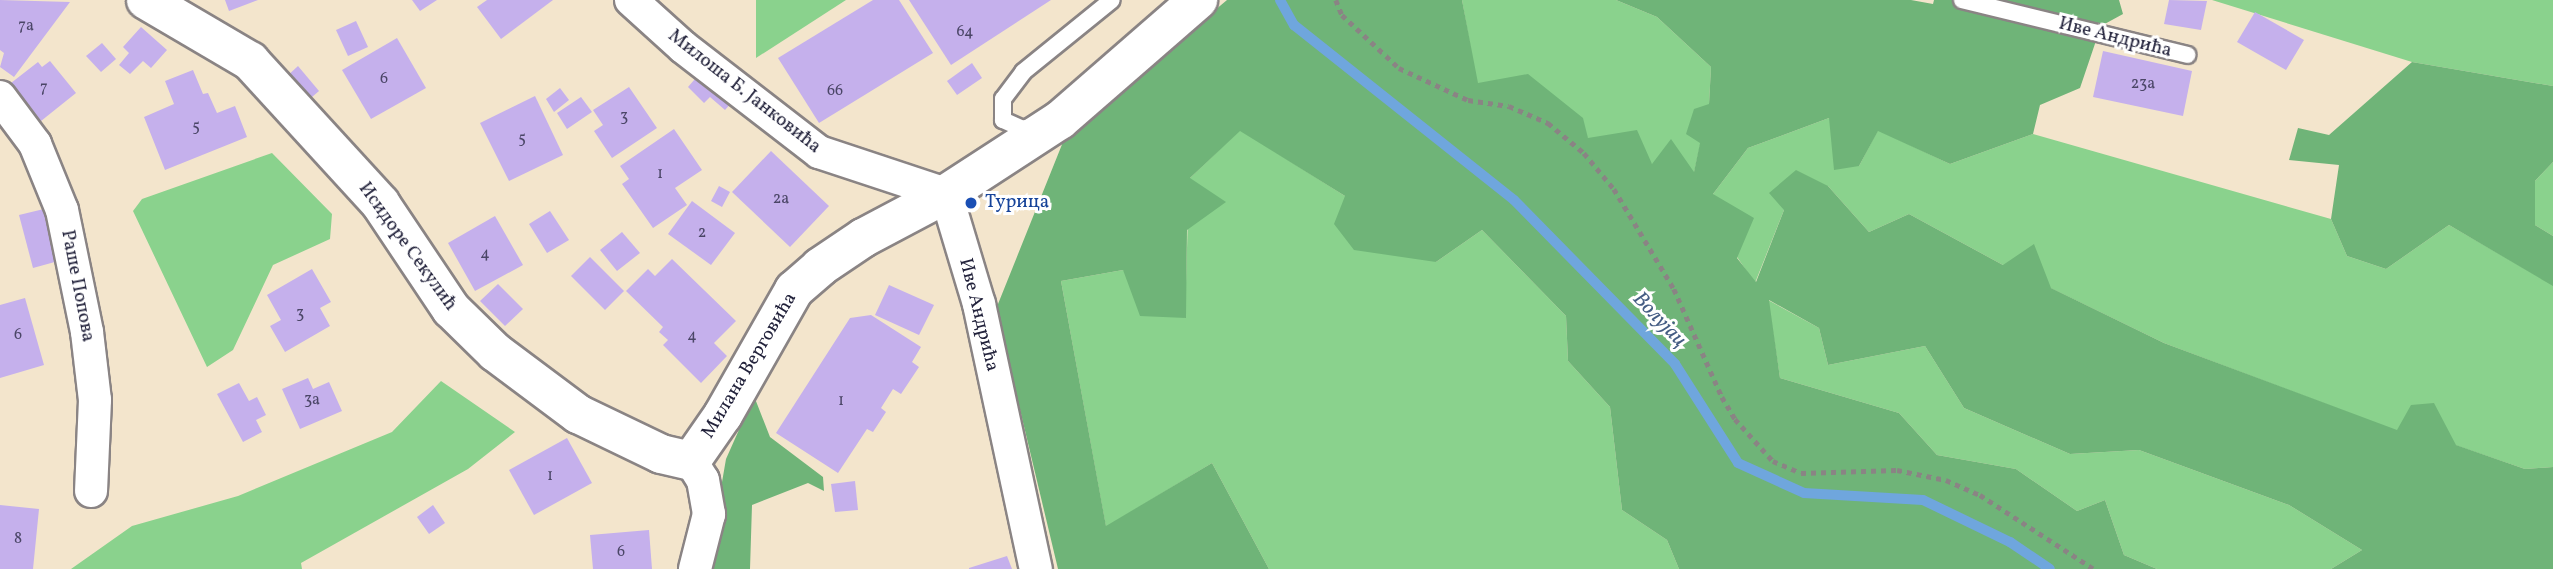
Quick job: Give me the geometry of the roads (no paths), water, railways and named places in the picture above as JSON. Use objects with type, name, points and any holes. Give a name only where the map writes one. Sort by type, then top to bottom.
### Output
[{"type":"street","name":"Исидоре Секулић","points":[[146,0],[250,61],[380,204],[451,309],[495,352],[578,414],[661,454],[691,461]]},
{"type":"street","name":"Милоша Б. Јанковића","points":[[631,0],[682,47],[819,152],[946,194]]},
{"type":"street","points":[[946,194],[1060,120],[1198,0]]},
{"type":"street","name":"Раше Попова","points":[[0,97],[34,144],[62,210],[87,332],[95,400],[91,491]]},
{"type":"street","name":"Милана Верговића","points":[[691,461],[723,415],[794,290],[820,267],[863,238],[946,194]]},
{"type":"street","name":"Иве Андрића","points":[[946,194],[979,304],[1036,569]]},
{"type":"street","points":[[691,461],[703,480],[709,514],[695,569]]},
{"type":"lane","points":[[1060,120],[1023,129],[1003,120],[1003,99],[1023,72],[1112,0]]},
{"type":"lane","name":"Иве Андрића","points":[[1962,0],[2187,55]]},
{"type":"waterway","name":"Волујац","points":[[1280,0],[1294,25],[1514,200],[1675,364],[1738,463],[1804,493],[1923,500],[2010,542],[2050,569]]},
{"type":"place","name":"Турица","points":[[971,203]]}]
